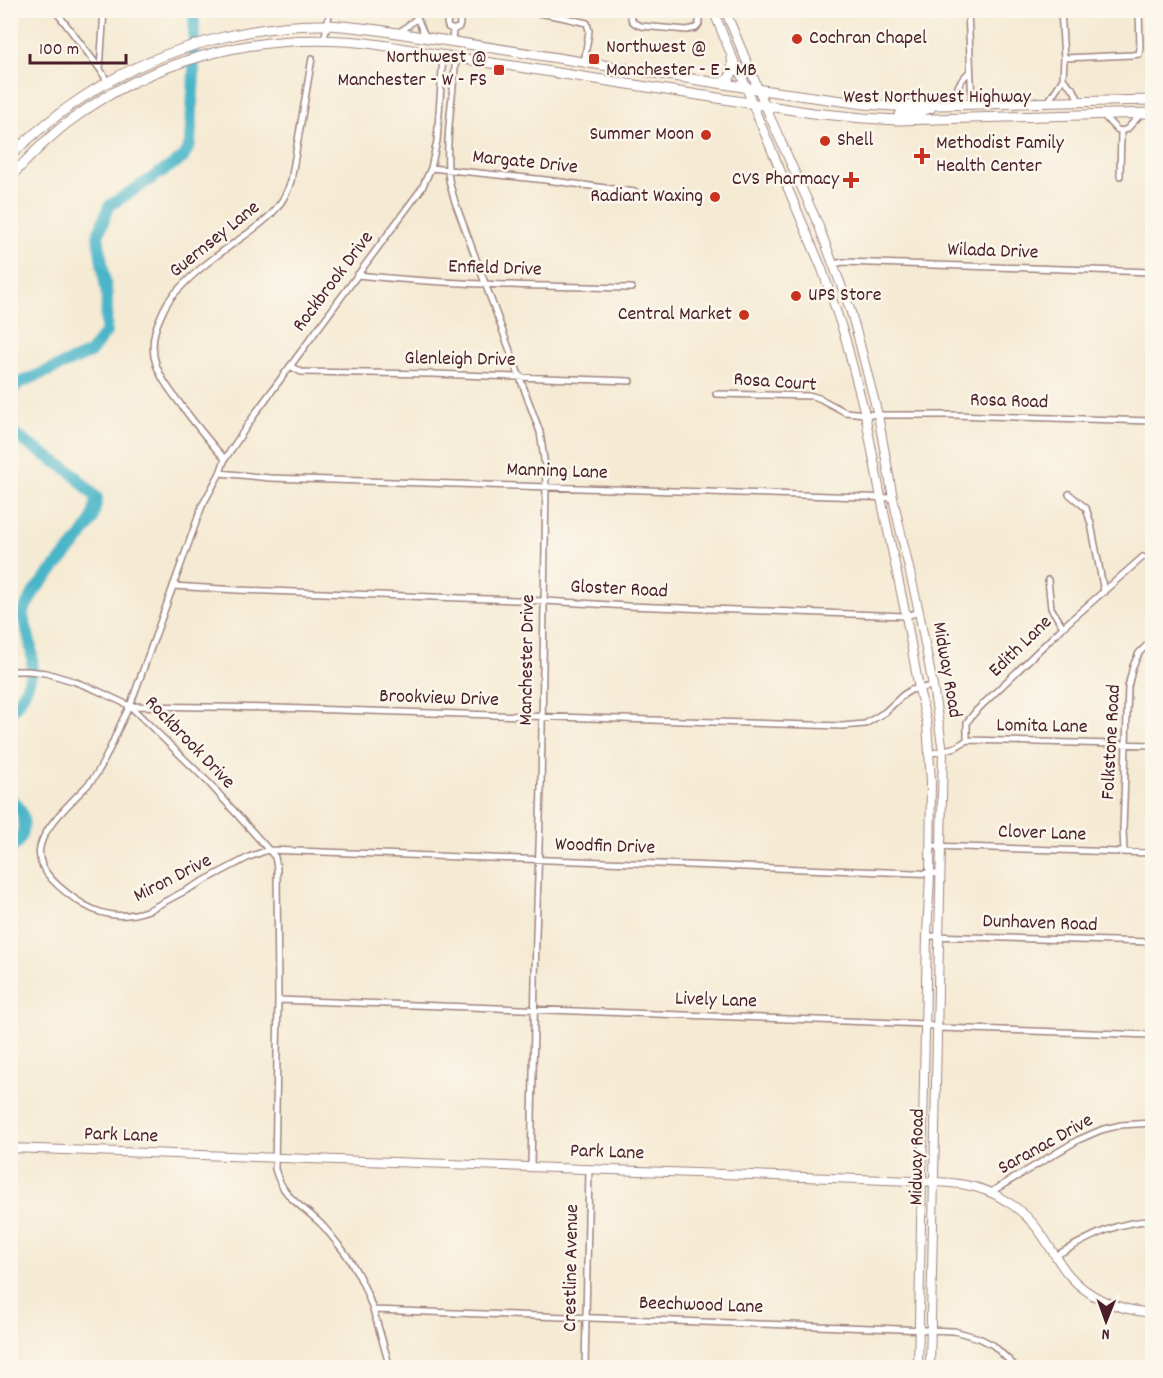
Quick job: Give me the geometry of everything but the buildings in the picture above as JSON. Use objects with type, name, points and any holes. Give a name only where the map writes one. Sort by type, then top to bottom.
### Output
[{"type":"main road","name":"Midway Road","points":[[713,10],[822,269],[844,337],[865,414],[927,724],[931,781],[930,874],[918,1368]]},
{"type":"main road","name":"Midway Road","points":[[725,10],[834,264],[858,336],[878,415],[893,498],[919,612],[943,751],[930,1368]]},
{"type":"main road","name":"West Northwest Highway","points":[[10,156],[63,110],[107,81],[148,61],[180,49],[238,33],[277,27],[327,25],[397,33],[759,90],[864,104],[895,106],[1152,100]]},
{"type":"main road","name":"West Northwest Highway","points":[[10,177],[34,152],[65,126],[87,109],[113,94],[163,69],[226,50],[278,42],[324,40],[376,44],[836,116],[897,120],[1152,113]]},
{"type":"main road","points":[[443,56],[452,42]]},
{"type":"main road","points":[[452,42],[456,57]]},
{"type":"main road","points":[[716,83],[727,80],[731,75],[732,57]]},
{"type":"main road","points":[[107,81],[113,94]]},
{"type":"main road","points":[[972,104],[972,117]]},
{"type":"main road","points":[[897,120],[901,113],[928,110],[939,105]]},
{"type":"main road","points":[[794,201],[806,196]]},
{"type":"main road","points":[[822,269],[834,264]]},
{"type":"main road","name":"Park Lane","points":[[10,1148],[934,1181],[963,1184],[991,1192],[1006,1200],[1034,1224],[1067,1273],[1078,1285],[1096,1298],[1114,1306],[1152,1313]]},
{"type":"street","points":[[55,10],[107,81]]},
{"type":"street","points":[[100,69],[104,10]]},
{"type":"street","points":[[324,40],[330,10]]},
{"type":"street","points":[[418,10],[417,18],[426,38]]},
{"type":"street","points":[[521,10],[561,14],[587,23],[589,31],[584,63]]},
{"type":"street","points":[[630,10],[631,21],[641,26],[687,30],[696,28],[699,24],[699,10]]},
{"type":"street","points":[[968,10],[972,104]]},
{"type":"street","points":[[1048,102],[1063,79],[1061,10]]},
{"type":"street","points":[[1064,58],[1139,54],[1138,10]]},
{"type":"street","points":[[452,42],[453,30],[460,26],[456,14]]},
{"type":"street","points":[[397,33],[417,18]]},
{"type":"street","name":"Rockbrook Drive","points":[[390,1368],[366,1289],[343,1251],[321,1224],[292,1200],[281,1186],[275,1169],[278,1000],[275,857],[209,783],[130,706],[202,506],[225,459],[256,411],[422,188],[431,168],[438,132],[443,56]]},
{"type":"street","points":[[431,168],[448,171],[456,57]]},
{"type":"street","name":"Guernsey Lane","points":[[225,459],[199,429],[160,376],[153,354],[155,331],[165,308],[178,289],[200,269],[259,225],[284,200],[291,181],[312,58]]},
{"type":"street","points":[[955,104],[959,83],[970,71]]},
{"type":"street","points":[[1063,79],[1074,90],[1079,101]]},
{"type":"street","points":[[1102,114],[1116,129],[1121,131],[1127,129],[1142,113]]},
{"type":"street","points":[[1120,176],[1121,131]]},
{"type":"street","name":"Margate Drive","points":[[448,171],[546,180],[635,192]]},
{"type":"street","name":"Manchester Drive","points":[[448,171],[455,202],[540,432],[545,466],[545,601],[531,1167]]},
{"type":"street","name":"Wilada Drive","points":[[834,264],[843,262],[1152,272]]},
{"type":"street","name":"Enfield Drive","points":[[357,275],[486,284],[632,288]]},
{"type":"street","name":"Glenleigh Drive","points":[[290,366],[301,372],[520,376],[630,381]]},
{"type":"street","name":"Rosa Court","points":[[716,394],[812,396],[845,411],[865,414]]},
{"type":"street","name":"Rosa Road","points":[[865,414],[1152,422]]},
{"type":"street","name":"Manning Lane","points":[[220,473],[270,478],[893,498]]},
{"type":"street","points":[[1069,494],[1086,508],[1104,592]]},
{"type":"street","name":"Edith Lane","points":[[967,740],[967,722],[976,711],[1063,627],[1143,557]]},
{"type":"street","points":[[1048,579],[1051,608],[1063,627]]},
{"type":"street","name":"Gloster Road","points":[[173,586],[906,616],[919,612]]},
{"type":"street","name":"Folkstone Road","points":[[1124,852],[1128,687],[1139,653],[1152,640]]},
{"type":"street","name":"Brookview Drive","points":[[10,670],[46,673],[94,689],[130,706],[276,708],[855,726],[877,718],[911,690],[933,686]]},
{"type":"street","name":"Miron Drive","points":[[130,706],[122,719],[106,759],[94,778],[59,814],[44,835],[39,848],[39,858],[55,882],[97,912],[120,916],[134,915],[149,910],[249,857],[268,850]]},
{"type":"street","points":[[929,754],[956,747],[967,740]]},
{"type":"street","name":"Lomita Lane","points":[[967,740],[1152,745]]},
{"type":"street","name":"Clover Lane","points":[[930,846],[1152,853]]},
{"type":"street","name":"Woodfin Drive","points":[[268,850],[941,874]]},
{"type":"street","name":"Dunhaven Road","points":[[927,936],[1152,942]]},
{"type":"street","name":"Lively Lane","points":[[278,1000],[926,1024],[938,1028],[1152,1035]]},
{"type":"street","name":"Saranac Drive","points":[[991,1192],[1078,1140],[1101,1130],[1121,1125],[1152,1123]]},
{"type":"street","name":"Crestline Avenue","points":[[585,1368],[589,1169]]},
{"type":"street","points":[[1055,1256],[1096,1234],[1117,1226],[1152,1221]]},
{"type":"street","name":"Beechwood Lane","points":[[373,1310],[954,1331],[979,1338],[993,1345],[1017,1368]]},
{"type":"waterway","points":[[10,394],[17,384],[90,353],[106,332],[107,296],[98,235],[109,206],[183,158],[190,144],[194,74],[194,10]]},
{"type":"waterway","points":[[10,428],[13,434],[71,472],[97,498],[92,521],[78,541],[35,590],[22,614],[30,642],[32,665],[26,688],[10,713]]},
{"type":"waterway","points":[[10,799],[20,810],[24,824],[20,838],[10,849]]},
{"type":"place","name":"Cochran Chapel","points":[[797,39]]},
{"type":"place","name":"Northwest @ Manchester - E - MB","points":[[594,59]]},
{"type":"place","name":"Northwest @ Manchester - W - FS","points":[[499,70]]},
{"type":"place","name":"Summer Moon","points":[[706,135]]},
{"type":"place","name":"Shell","points":[[825,141]]},
{"type":"place","name":"Methodist Family Health Center","points":[[922,156]]},
{"type":"place","name":"CVS Pharmacy","points":[[851,180]]},
{"type":"place","name":"Radiant Waxing","points":[[715,197]]},
{"type":"place","name":"UPS Store","points":[[796,296]]},
{"type":"place","name":"Central Market","points":[[744,315]]}]
